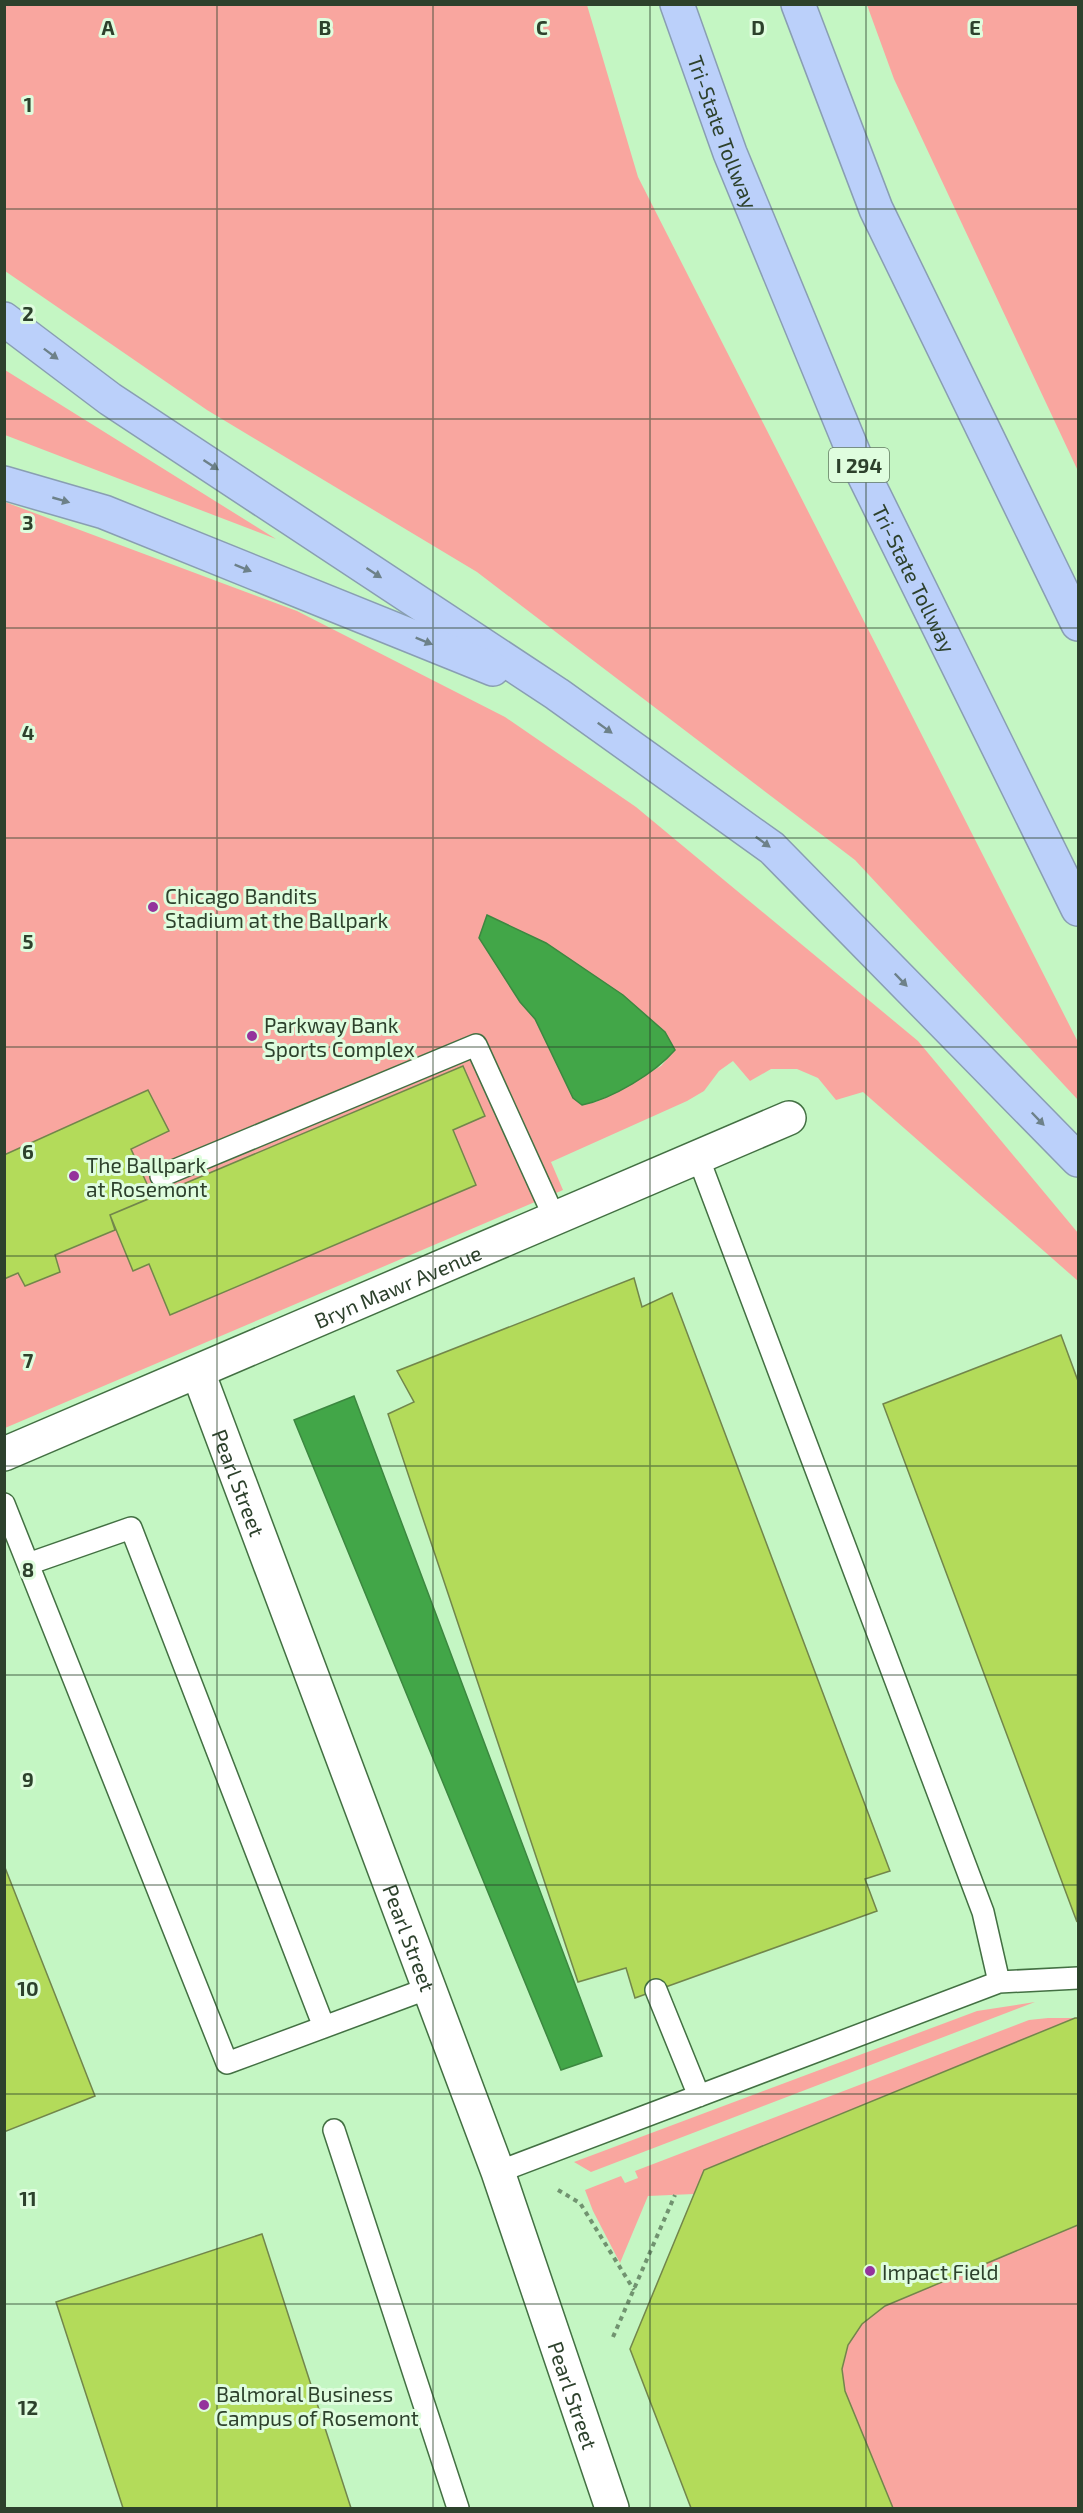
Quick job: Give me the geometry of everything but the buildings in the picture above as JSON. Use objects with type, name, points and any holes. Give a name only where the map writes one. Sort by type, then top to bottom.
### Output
[{"type":"highway","name":"Tri-State Tollway","points":[[677,4],[730,153],[857,461],[1078,909]]},
{"type":"highway","points":[[798,4],[876,209],[1078,624]]},
{"type":"highway","points":[[4,319],[111,399],[557,694],[772,848],[1078,1160]]},
{"type":"highway","points":[[4,483],[104,512],[557,694]]},
{"type":"street","name":"Bryn Mawr Avenue","points":[[4,1454],[789,1118]]},
{"type":"street","name":"Pearl Street","points":[[198,1372],[498,2172],[612,2508]]},
{"type":"lane","points":[[161,1176],[476,1045],[555,1219]]},
{"type":"lane","points":[[698,1157],[983,1912],[999,1982]]},
{"type":"lane","points":[[4,1504],[227,2063],[429,1988]]},
{"type":"lane","points":[[28,1564],[132,1528],[324,2027]]},
{"type":"lane","points":[[498,2172],[999,1982],[1078,1978]]},
{"type":"lane","points":[[656,1990],[699,2096]]},
{"type":"lane","points":[[334,2130],[458,2508]]},
{"type":"path","points":[[558,2190],[580,2203],[634,2290]]},
{"type":"path","points":[[613,2337],[675,2195]]},
{"type":"shaded area","points":[[5,4],[587,5],[638,177],[1078,1042],[1078,1100],[855,860],[477,572],[207,410],[5,271]]},
{"type":"shaded area","points":[[867,5],[1078,5],[1078,471],[894,79]]},
{"type":"shaded area","points":[[5,370],[276,539],[5,435]]},
{"type":"shaded area","points":[[5,502],[297,611],[505,717],[636,807],[918,1041],[1078,1233],[1078,1281],[863,1092],[836,1100],[818,1078],[797,1069],[771,1069],[750,1081],[733,1061],[719,1071],[704,1091],[687,1101],[551,1162],[563,1190],[5,1428]],"holes":[[[520,1002],[675,1050],[661,1066],[596,1102],[582,1105],[573,1097],[535,1019]]]},
{"type":"shaded area","points":[[487,915],[546,943],[623,995],[665,1032],[675,1050],[632,1084],[606,1097],[582,1105],[573,1098],[535,1019],[520,1002],[479,938]]},
{"type":"shaded area","points":[[354,1396],[602,2056],[561,2070],[294,1420]]},
{"type":"shaded area","points":[[1035,2002],[591,2172],[574,2162],[977,2011]]},
{"type":"shaded area","name":"Impact Field","points":[[1078,2018],[1078,2508],[691,2508],[630,2349],[694,2194],[648,2196],[620,2263],[593,2211],[585,2190],[621,2176],[625,2183],[638,2178],[635,2171],[1029,2020]]},
{"type":"place","name":"Chicago Bandits Stadium at the Ballpark","points":[[153,907]]},
{"type":"place","name":"Parkway Bank Sports Complex","points":[[252,1036]]},
{"type":"place","name":"The Ballpark at Rosemont","points":[[74,1176]]},
{"type":"place","name":"Impact Field","points":[[870,2271]]},
{"type":"place","name":"Balmoral Business Campus of Rosemont","points":[[204,2405]]}]
